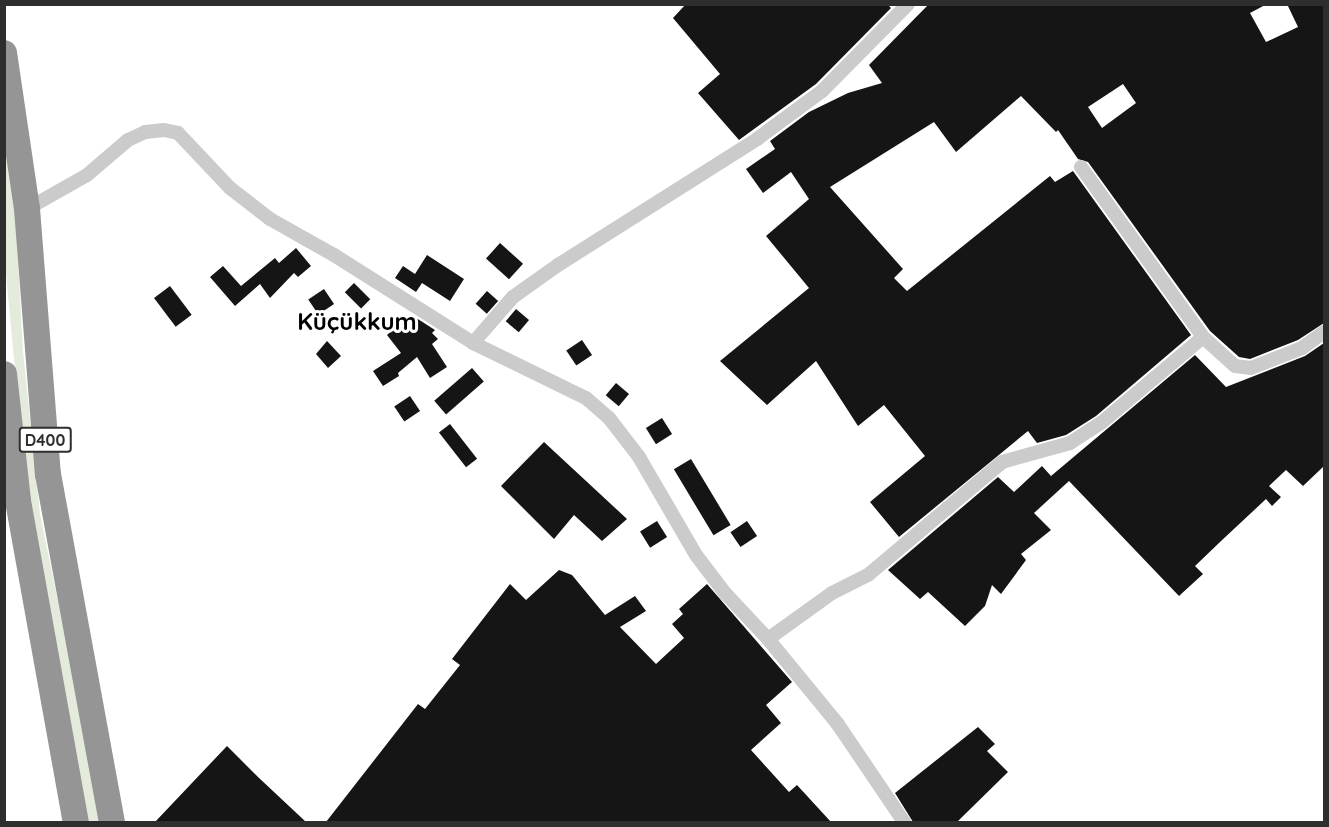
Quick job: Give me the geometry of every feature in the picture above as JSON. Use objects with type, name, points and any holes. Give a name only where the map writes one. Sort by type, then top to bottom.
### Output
[{"type":"highway","name":"D400","points":[[4,53],[27,209],[48,474],[112,822]]},
{"type":"highway","name":"D400","points":[[4,374],[18,501],[76,822]]},
{"type":"street","points":[[473,343],[513,297],[558,265],[757,139],[822,91],[908,4]]},
{"type":"street","points":[[27,209],[87,175],[128,140],[145,132],[164,130],[178,133],[230,188],[270,219],[334,255],[473,343],[586,398],[609,418],[639,457],[696,555],[837,723],[904,822]]},
{"type":"street","points":[[1082,167],[1203,337],[1235,366],[1251,368],[1302,348],[1324,332]]},
{"type":"street","points":[[768,639],[832,593],[868,575],[1002,462],[1071,443],[1101,423],[1203,337]]},
{"type":"green space","points":[[4,121],[15,204],[23,351],[40,514],[103,822],[85,822],[29,516],[5,264]]},
{"type":"building","points":[[686,4],[887,4],[891,8],[816,84],[739,140],[698,93],[720,74],[673,18]]},
{"type":"building","points":[[929,4],[1267,4],[1250,13],[1266,42],[1298,27],[1287,4],[1324,4],[1324,323],[1298,340],[1250,359],[1239,357],[1210,331],[1088,162],[1078,159],[1058,130],[1056,132],[1021,96],[956,152],[934,122],[830,187],[903,269],[894,278],[907,291],[1050,176],[1055,182],[1073,171],[1191,335],[1096,416],[1066,435],[1037,443],[1028,431],[899,537],[870,502],[925,456],[884,405],[858,426],[816,361],[767,405],[720,361],[809,288],[766,236],[809,199],[791,172],[763,193],[746,169],[775,149],[770,141],[809,112],[848,93],[882,83],[869,65]],"holes":[[[1123,84],[1136,103],[1102,128],[1088,107]]]},
{"type":"building","points":[[500,243],[523,264],[509,279],[486,259]]},
{"type":"building","points":[[296,248],[311,266],[298,277],[294,273],[270,298],[260,284],[235,306],[210,277],[223,266],[241,286],[275,258],[279,263]]},
{"type":"building","points":[[427,255],[464,279],[450,301],[422,283],[416,292],[395,278],[403,266],[415,274]]},
{"type":"building","points":[[354,283],[370,299],[361,308],[345,292]]},
{"type":"building","points":[[170,286],[192,315],[176,327],[154,298]]},
{"type":"building","points":[[324,289],[334,304],[318,315],[308,300]]},
{"type":"building","points":[[487,291],[498,301],[487,314],[476,304]]},
{"type":"building","points":[[516,309],[529,320],[519,332],[506,321]]},
{"type":"building","points":[[410,314],[435,330],[432,333],[438,339],[432,344],[447,367],[430,378],[417,357],[398,373],[399,376],[383,386],[373,371],[401,353],[387,335]]},
{"type":"building","points":[[582,340],[592,355],[576,366],[566,351]]},
{"type":"building","points":[[327,341],[341,356],[328,368],[316,354]]},
{"type":"building","points":[[1324,343],[1324,466],[1303,486],[1286,470],[1269,486],[1281,497],[1272,506],[1266,499],[1195,566],[1203,574],[1179,596],[1069,481],[1034,513],[1051,530],[1021,554],[1026,560],[1001,594],[992,585],[985,606],[965,626],[928,592],[920,599],[888,570],[998,477],[1014,492],[1042,466],[1051,476],[1195,355],[1226,387],[1305,356]]},
{"type":"building","points":[[472,368],[484,382],[446,414],[434,401]]},
{"type":"building","points":[[616,383],[629,394],[619,406],[606,395]]},
{"type":"building","points":[[410,396],[420,411],[404,422],[394,407]]},
{"type":"building","points":[[662,418],[672,434],[656,444],[646,428]]},
{"type":"building","points":[[450,424],[477,459],[466,467],[439,433]]},
{"type":"building","points":[[544,442],[627,519],[602,541],[574,515],[554,539],[501,486]]},
{"type":"building","points":[[691,459],[731,525],[714,535],[674,469]]},
{"type":"building","points":[[657,521],[667,537],[650,548],[640,532]]},
{"type":"building","points":[[747,521],[757,536],[740,547],[730,532]]},
{"type":"building","points":[[559,570],[572,575],[605,615],[635,596],[646,611],[620,627],[656,664],[684,638],[672,624],[683,614],[679,609],[707,584],[792,682],[766,705],[781,723],[751,750],[789,792],[797,785],[831,822],[326,822],[418,704],[425,709],[460,665],[452,659],[510,584],[526,600]]},
{"type":"building","points":[[978,727],[995,744],[987,751],[1008,772],[957,822],[913,822],[895,793]]},
{"type":"building","points":[[227,746],[258,777],[306,822],[155,822]]},
{"type":"district","name":"Küçükkum","points":[[357,322]]}]
